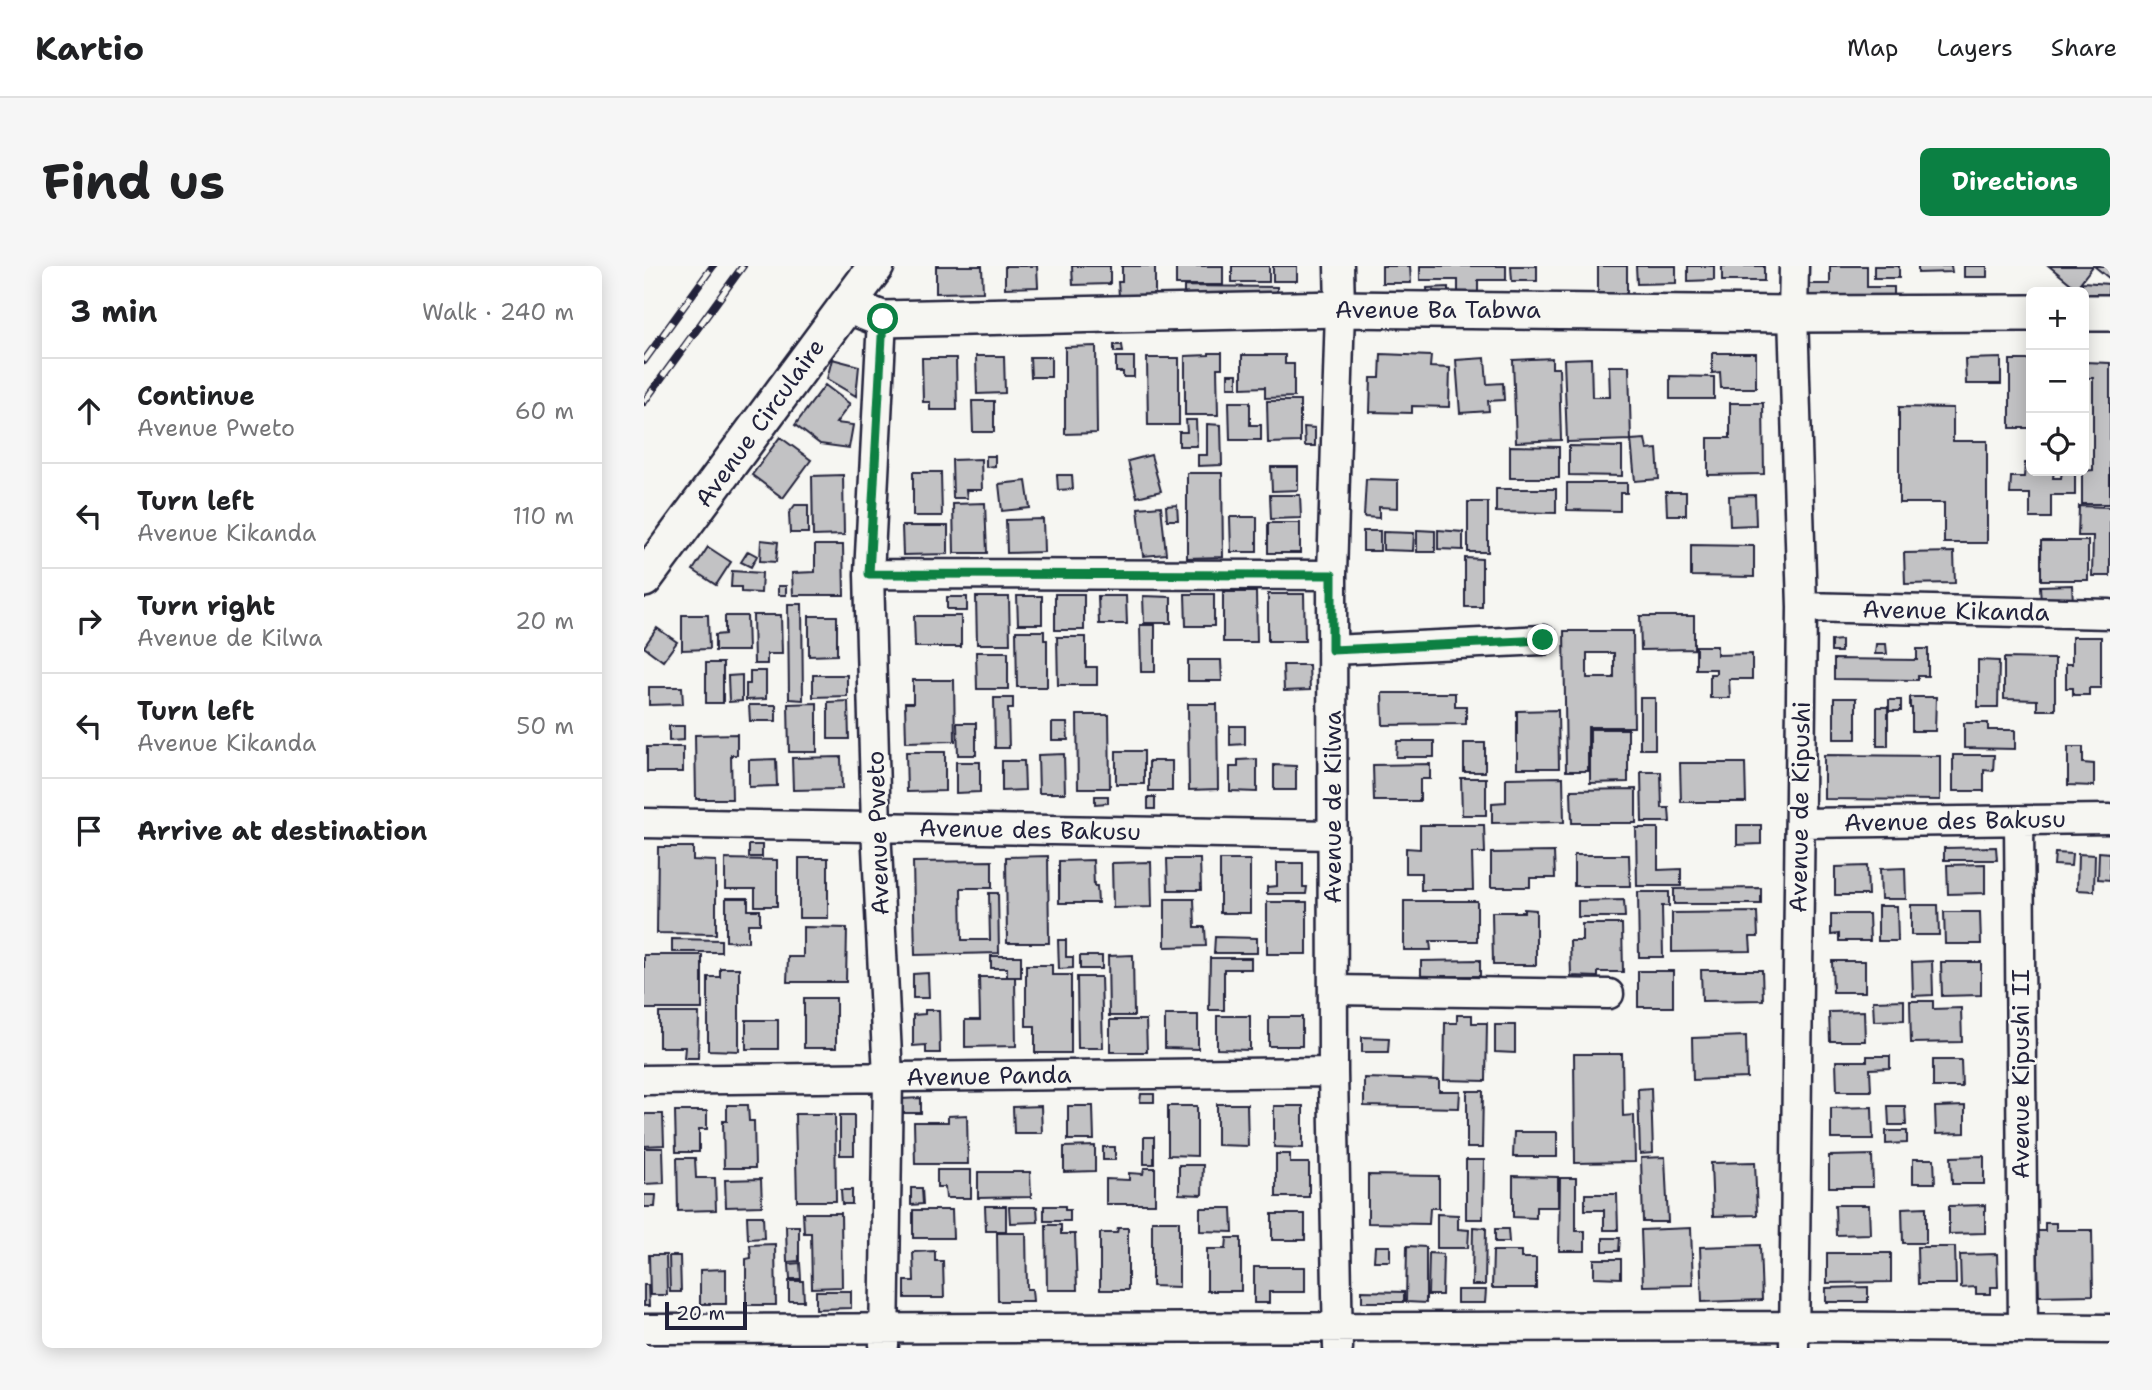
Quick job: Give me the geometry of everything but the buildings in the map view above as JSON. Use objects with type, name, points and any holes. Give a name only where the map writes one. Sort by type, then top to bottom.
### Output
[{"type":"street","name":"Avenue Circulaire","points":[[644,579],[877,266]]},
{"type":"street","name":"Avenue de Kilwa","points":[[1338,1337],[1333,1072],[1332,575],[1339,266]]},
{"type":"street","name":"Avenue de Kipushi","points":[[1794,266],[1793,314],[1802,607],[1794,1337]]},
{"type":"street","name":"Avenue Ba Tabwa","points":[[847,305],[883,319],[1340,309],[1793,314],[2026,313]]},
{"type":"street","points":[[2089,313],[2110,313]]},
{"type":"street","name":"Avenue Pweto","points":[[883,319],[869,574],[876,827],[888,1077],[885,1339]]},
{"type":"street","points":[[869,574],[1332,575]]},
{"type":"street","name":"Avenue Kikanda","points":[[1802,607],[2110,614]]},
{"type":"street","points":[[1332,650],[1543,640]]},
{"type":"street","name":"Avenue des Bakusu","points":[[1800,823],[2110,819]]},
{"type":"street","name":"Avenue Kipushi II","points":[[2019,821],[2022,1327]]},
{"type":"street","name":"Avenue des Bakusu","points":[[644,823],[1333,835]]},
{"type":"street","points":[[1333,990],[1608,994]]},
{"type":"street","name":"Avenue Panda","points":[[644,1080],[1333,1072]]},
{"type":"street","points":[[644,1329],[885,1339],[1794,1337],[2022,1327],[2110,1329]]},
{"type":"railway","points":[[644,361],[713,266]]},
{"type":"railway","points":[[644,402],[743,266]]},
{"type":"route","points":[[883,319],[869,574],[1332,575],[1332,650],[1543,640]]}]
